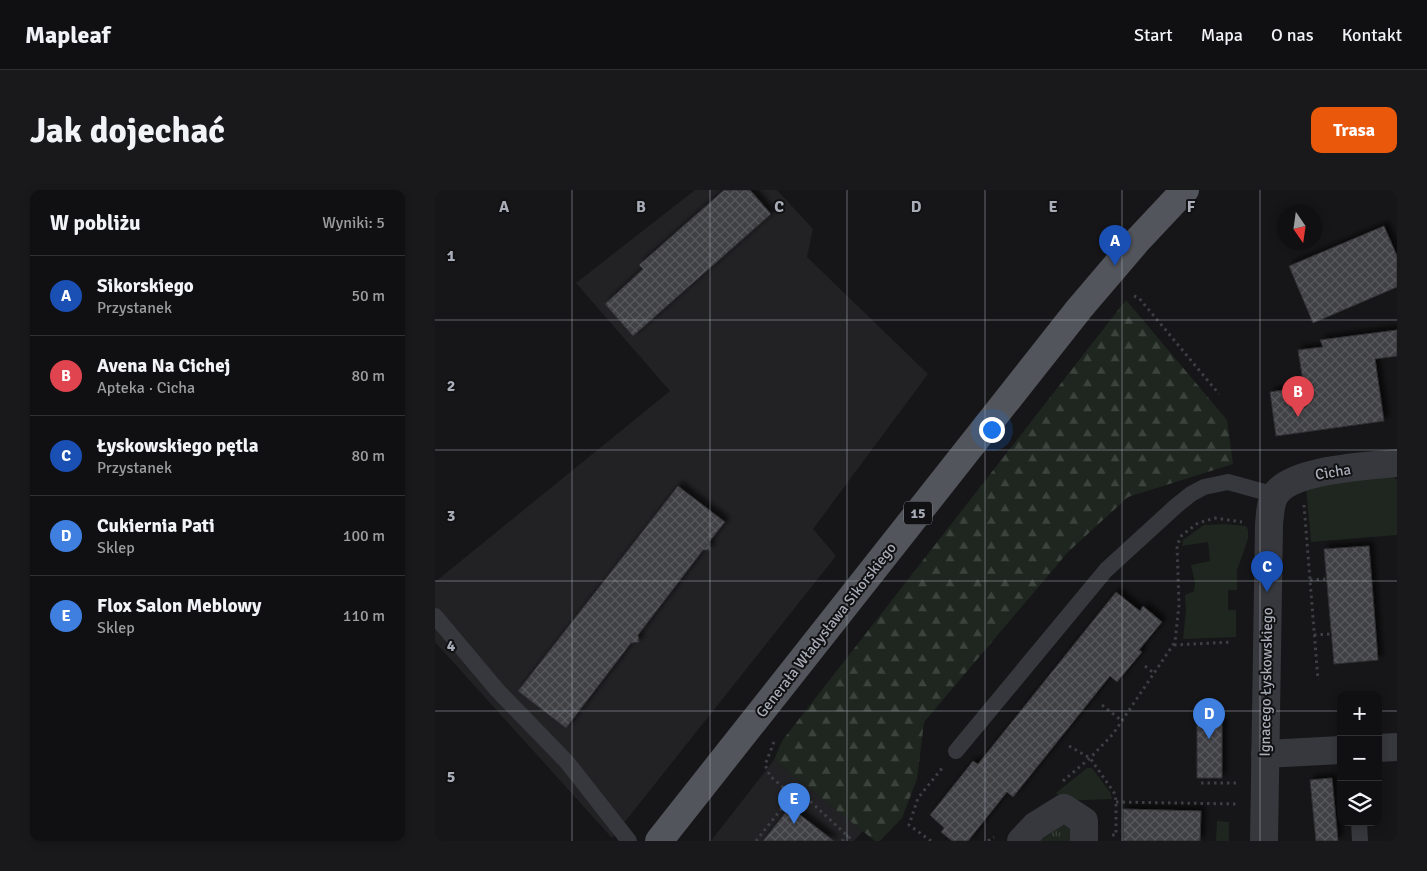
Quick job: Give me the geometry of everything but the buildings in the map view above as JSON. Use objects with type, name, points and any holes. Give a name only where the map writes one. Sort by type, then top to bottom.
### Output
[{"type":"main road","name":"Generała Władysława Sikorskiego","points":[[659,841],[1079,308],[1137,241],[1185,190]]},
{"type":"street","name":"Cicha","points":[[1275,495],[1286,484],[1303,477],[1328,471],[1397,463]]},
{"type":"street","name":"Ignacego Łyskowskiego","points":[[1264,841],[1269,525],[1270,510],[1275,495]]},
{"type":"street","points":[[1382,748],[1397,747]]},
{"type":"street","points":[[1265,754],[1337,750]]},
{"type":"street","points":[[1021,841],[1035,826],[1064,808],[1084,821],[1084,841]]},
{"type":"lane","points":[[956,751],[1106,570],[1176,506],[1191,494],[1204,488],[1228,482],[1275,495]]},
{"type":"lane","points":[[435,616],[498,691],[567,762],[629,841]]},
{"type":"lane","points":[[1359,826],[1360,841]]},
{"type":"path","points":[[1134,296],[1139,298],[1219,394]]},
{"type":"path","points":[[1303,499],[1318,680]]},
{"type":"path","points":[[1064,808],[1049,794],[1090,758],[1122,721],[1175,642],[1179,605],[1177,545],[1182,535],[1198,523],[1215,518],[1245,522]]},
{"type":"path","points":[[1310,580],[1327,579]]},
{"type":"path","points":[[1315,635],[1331,634]]},
{"type":"path","points":[[1173,645],[1231,642]]},
{"type":"path","points":[[1145,666],[1155,674]]},
{"type":"path","points":[[1102,705],[1122,721]]},
{"type":"path","points":[[775,742],[765,765],[770,776],[792,796]]},
{"type":"path","points":[[1069,746],[1090,758]]},
{"type":"path","points":[[931,841],[909,824],[918,798],[956,751]]},
{"type":"path","points":[[1201,782],[1239,783]]},
{"type":"path","points":[[756,841],[797,789],[853,841]]},
{"type":"path","points":[[1116,802],[1239,804]]},
{"type":"path","points":[[842,841],[847,835]]},
{"type":"shaded area","points":[[695,190],[777,190],[813,229],[807,257],[928,374],[813,529],[836,556],[612,838],[435,642],[435,582],[670,391],[576,283]]},
{"type":"shaded area","points":[[774,760],[863,831],[854,841],[711,841]]},
{"type":"green space","points":[[1126,300],[1227,420],[1233,464],[1128,497],[1068,552],[924,722],[917,779],[902,818],[880,841],[875,841],[774,760],[782,741]]},
{"type":"green space","points":[[1388,472],[1397,480],[1397,535],[1311,542],[1306,487]]},
{"type":"green space","points":[[1204,525],[1246,526],[1248,530],[1248,539],[1237,570],[1237,590],[1228,590],[1228,610],[1236,610],[1236,637],[1183,639],[1186,611],[1185,595],[1194,591],[1195,583],[1191,565],[1210,561],[1208,542],[1182,546],[1183,540]]},
{"type":"green space","points":[[1087,768],[1092,768],[1110,792],[1112,799],[1062,801],[1056,793]]},
{"type":"green space","points":[[1217,821],[1229,822],[1229,841],[1216,841]]},
{"type":"green space","points":[[1065,825],[1072,830],[1074,841],[1034,841],[1049,828]]},
{"type":"place","name":"Sikorskiego","points":[[1115,266]]},
{"type":"place","name":"Avena Na Cichej","points":[[1298,417]]},
{"type":"place","name":"Łyskowskiego pętla","points":[[1267,592]]},
{"type":"place","name":"Cukiernia Pati","points":[[1209,739]]},
{"type":"place","name":"Flox Salon Meblowy","points":[[794,824]]}]
